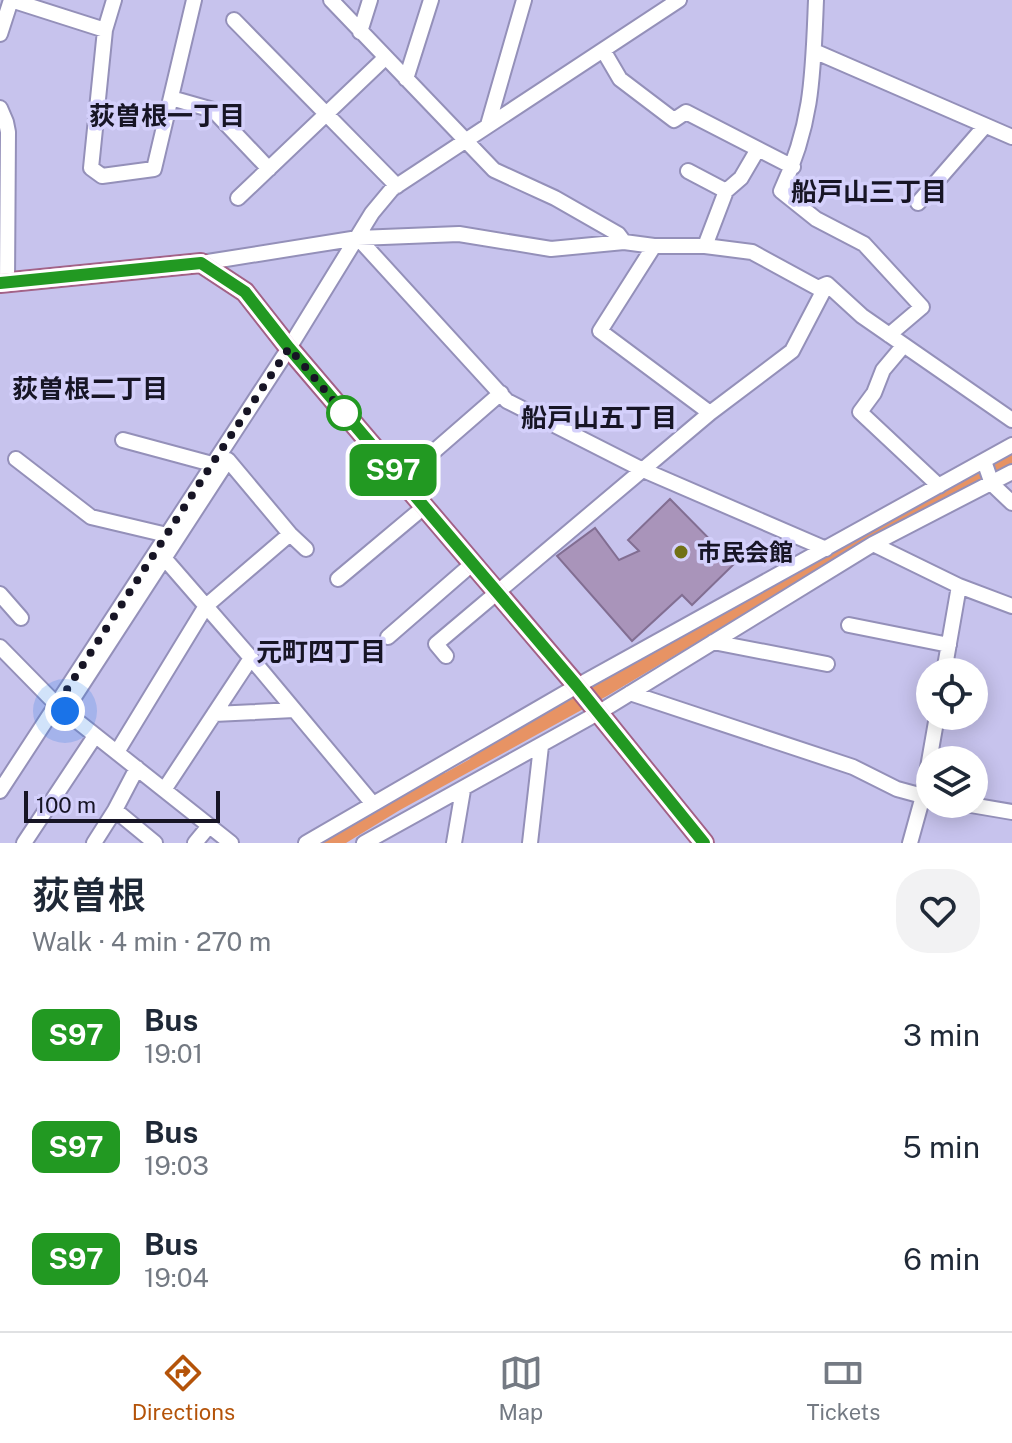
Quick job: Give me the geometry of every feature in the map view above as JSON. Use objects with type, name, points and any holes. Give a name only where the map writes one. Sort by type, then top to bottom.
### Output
[{"type":"main road","points":[[3,283],[201,263],[245,292],[289,348],[577,686],[696,839]]},
{"type":"street","points":[[0,34],[11,0],[105,30]]},
{"type":"street","points":[[114,0],[105,30],[91,168],[102,176],[154,169],[194,0]]},
{"type":"street","points":[[331,0],[494,170],[555,198],[618,234],[624,242]]},
{"type":"street","points":[[360,32],[370,0]]},
{"type":"street","points":[[406,79],[431,0]]},
{"type":"street","points":[[488,125],[524,0]]},
{"type":"street","points":[[61,708],[372,213],[397,186],[679,0]]},
{"type":"street","points":[[816,0],[809,109],[802,143],[781,191],[816,219],[864,244],[922,307],[889,335]]},
{"type":"street","points":[[234,20],[397,186]]},
{"type":"street","points":[[603,50],[620,79],[674,120],[686,112],[793,167]]},
{"type":"street","points":[[814,51],[1012,137]]},
{"type":"street","points":[[238,198],[385,58]]},
{"type":"street","points":[[171,98],[213,110],[269,169]]},
{"type":"street","points":[[0,108],[8,132],[3,283]]},
{"type":"street","points":[[918,203],[985,126]]},
{"type":"street","points":[[705,246],[726,191],[741,178],[758,149]]},
{"type":"street","points":[[688,171],[726,191]]},
{"type":"street","points":[[201,263],[358,238],[459,234],[551,249],[624,242],[752,252],[818,288],[827,284]]},
{"type":"street","points":[[358,238],[507,401],[641,469],[826,549]]},
{"type":"street","points":[[654,246],[600,331],[710,413]]},
{"type":"street","points":[[827,284],[862,316],[1012,420]]},
{"type":"street","points":[[446,656],[436,644],[641,469],[792,351],[827,284]]},
{"type":"street","points":[[904,345],[883,370],[874,393],[860,412],[939,486]]},
{"type":"street","points":[[401,480],[501,393]]},
{"type":"street","points":[[123,440],[212,464]]},
{"type":"street","points":[[306,843],[577,686],[1012,445]]},
{"type":"street","points":[[16,459],[91,517],[167,535]]},
{"type":"street","points":[[0,791],[165,559],[228,460],[306,549]]},
{"type":"street","points":[[984,461],[992,484],[1012,503]]},
{"type":"street","points":[[364,843],[598,713],[873,544],[1012,472]]},
{"type":"street","points":[[338,579],[424,507]]},
{"type":"street","points":[[117,752],[206,606],[290,534]]},
{"type":"street","points":[[873,544],[959,586],[1012,606]]},
{"type":"street","points":[[165,559],[373,804]]},
{"type":"street","points":[[388,637],[472,564]]},
{"type":"street","points":[[947,658],[959,586]]},
{"type":"street","points":[[0,594],[21,618]]},
{"type":"street","points":[[849,625],[949,645]]},
{"type":"street","points":[[713,642],[827,664]]},
{"type":"street","points":[[2,654],[61,708],[231,843]]},
{"type":"street","points":[[164,790],[251,658]]},
{"type":"street","points":[[630,693],[853,767],[897,789],[916,794]]},
{"type":"street","points":[[214,714],[294,710]]},
{"type":"street","points":[[24,843],[95,736]]},
{"type":"street","points":[[530,843],[541,746]]},
{"type":"street","points":[[94,843],[137,768]]},
{"type":"street","points":[[454,843],[463,790]]},
{"type":"street","points":[[988,808],[1012,812]]},
{"type":"street","points":[[115,810],[155,843]]},
{"type":"street","points":[[910,843],[919,818]]},
{"type":"street","points":[[195,843],[209,826]]},
{"type":"shaded area","points":[[1012,449],[1012,464],[873,537],[607,696],[346,843],[315,843],[438,771],[445,773],[470,759],[472,752]]},
{"type":"building","points":[[670,499],[734,564],[692,605],[682,595],[632,641],[557,556],[595,528],[619,560],[639,551],[628,540]]},
{"type":"bus line","name":"S97","points":[[0,283],[201,263],[245,292],[289,348],[577,686],[704,843]]},
{"type":"place","name":"市民会館","points":[[681,552]]},
{"type":"district","name":"荻曽根一丁目","points":[[167,115]]},
{"type":"district","name":"船戸山三丁目","points":[[869,191]]},
{"type":"district","name":"荻曽根二丁目","points":[[90,388]]},
{"type":"district","name":"船戸山五丁目","points":[[599,417]]},
{"type":"district","name":"元町四丁目","points":[[321,651]]},
{"type":"route","points":[[65,711],[57,705],[289,348],[344,413]]}]
